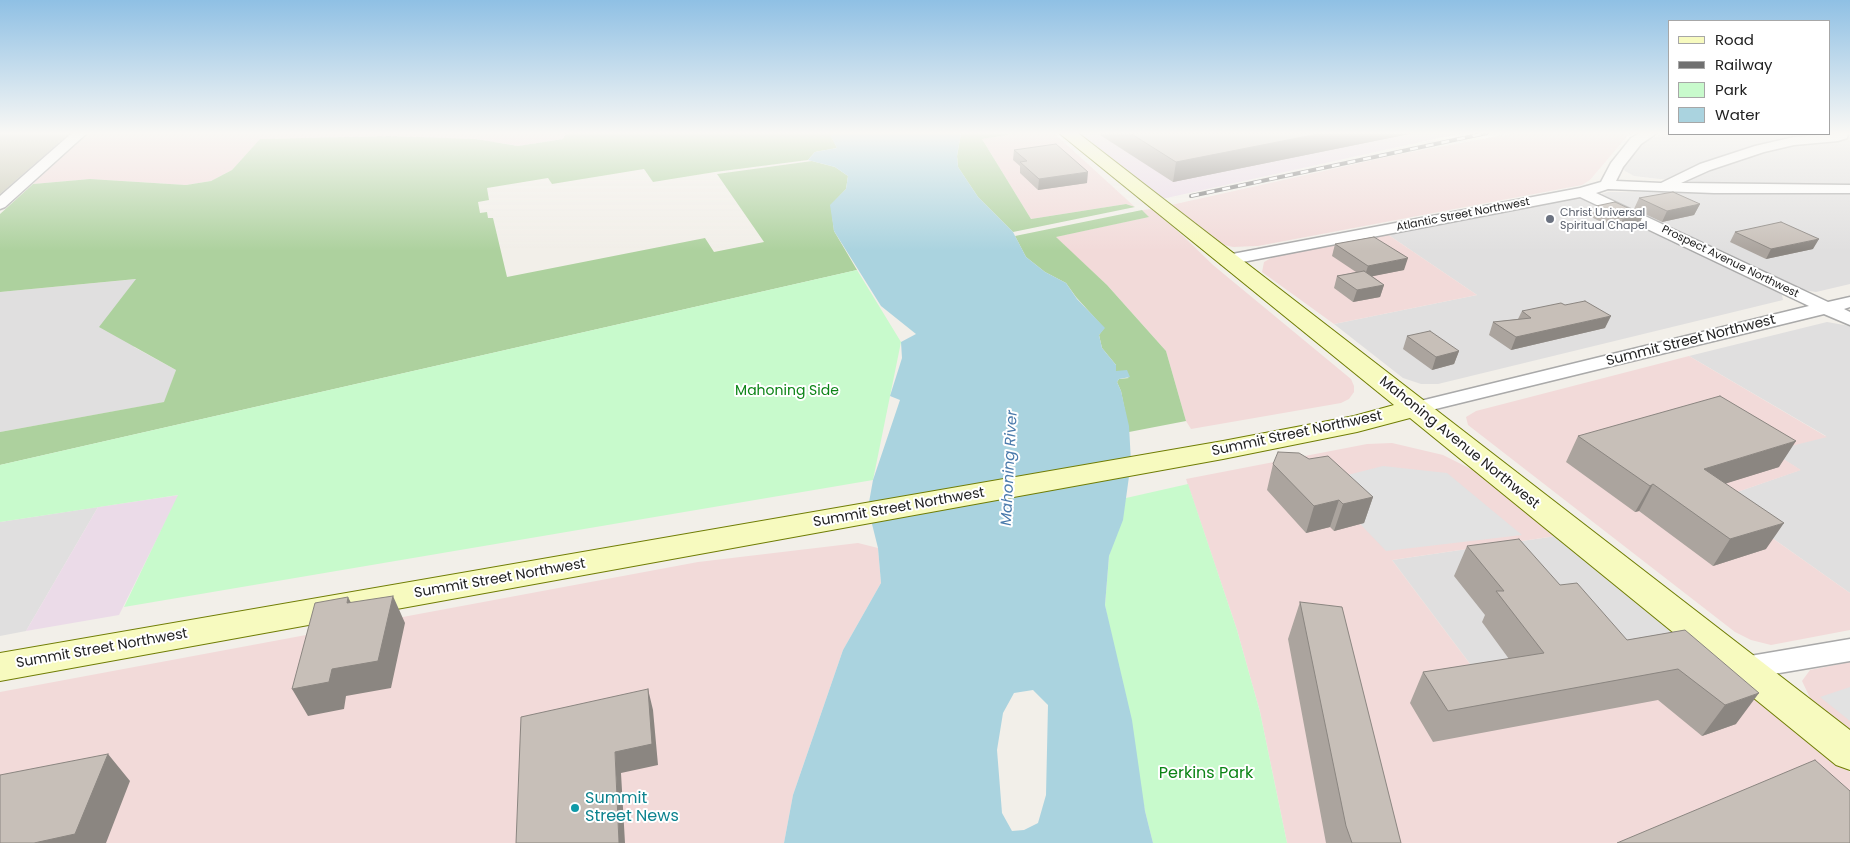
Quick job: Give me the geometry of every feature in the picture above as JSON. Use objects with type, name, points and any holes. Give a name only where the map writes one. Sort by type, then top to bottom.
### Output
[{"type":"main road","name":"Mahoning Avenue Northwest","points":[[1117,172],[1850,753]]},
{"type":"main road","name":"Summit Street Northwest","points":[[0,667],[827,522],[1223,450],[1357,424],[1416,408]]},
{"type":"street","points":[[0,204],[36,172]]},
{"type":"street","points":[[1607,185],[1613,172]]},
{"type":"street","points":[[1662,186],[1697,172]]},
{"type":"street","name":"Atlantic Street Northwest","points":[[1227,260],[1582,192],[1607,185],[1714,189],[1850,190]]},
{"type":"street","name":"Prospect Avenue Northwest","points":[[1582,192],[1850,320]]},
{"type":"street","name":"Summit Street Northwest","points":[[1416,408],[1850,302]]},
{"type":"street","points":[[1744,668],[1850,650]]},
{"type":"shaded area","points":[[0,172],[25,172],[0,194]]},
{"type":"shaded area","points":[[46,172],[228,172],[211,181],[186,185],[90,179],[33,184]]},
{"type":"shaded area","points":[[1002,172],[1097,172],[1135,207],[1126,204],[1031,219]]},
{"type":"shaded area","points":[[1128,172],[1283,172],[1162,199]]},
{"type":"shaded area","points":[[1318,172],[1597,172],[1582,185],[1258,246],[1233,247],[1224,245],[1171,205]]},
{"type":"shaded area","points":[[1627,172],[1850,172],[1850,184],[1694,183],[1634,176]]},
{"type":"shaded area","points":[[1608,192],[1850,193],[1850,284],[1816,292],[1797,289],[1601,194]]},
{"type":"shaded area","points":[[1573,198],[1584,199],[1775,289],[1782,295],[1783,300],[1438,384],[1421,384],[1403,378],[1334,324],[1477,295],[1387,234]]},
{"type":"shaded area","points":[[1152,209],[1213,265],[1351,379],[1354,392],[1349,399],[1341,403],[1191,429],[1186,421],[1166,351],[1107,285],[1055,237],[1148,217],[1142,210]]},
{"type":"shaded area","points":[[1387,234],[1477,295],[1334,324],[1262,272],[1264,262],[1273,257]]},
{"type":"shaded area","points":[[137,279],[134,347],[176,370],[165,402],[0,432],[0,292]]},
{"type":"shaded area","points":[[1827,322],[1850,326],[1850,593],[1717,499],[1800,470],[1770,451],[1826,436],[1689,356]]},
{"type":"shaded area","points":[[1689,356],[1827,437],[1771,451],[1801,470],[1717,499],[1850,593],[1850,630],[1771,645],[1751,640],[1735,632],[1468,425],[1466,417],[1476,411]]},
{"type":"shaded area","points":[[1392,443],[1443,455],[1477,472],[1556,536],[1392,560],[1485,684],[1693,646],[1850,772],[1850,843],[1287,843],[1260,712],[1237,630],[1186,479],[1367,444]]},
{"type":"shaded area","points":[[1383,466],[1447,473],[1522,535],[1386,551],[1320,482]]},
{"type":"shaded area","points":[[179,495],[119,615],[26,631],[98,507]]},
{"type":"shaded area","points":[[98,507],[26,631],[0,636],[0,522]]},
{"type":"shaded area","points":[[1556,536],[1693,646],[1485,684],[1392,560]]},
{"type":"shaded area","points":[[858,543],[878,548],[881,583],[843,650],[793,795],[784,843],[0,843],[0,692],[698,562]]},
{"type":"shaded area","points":[[1850,662],[1850,735],[1814,706],[1802,681],[1810,670]]},
{"type":"shaded area","points":[[1850,687],[1850,721],[1820,697]]},
{"type":"green space","points":[[228,172],[624,172],[552,184],[548,178],[487,188],[489,200],[478,202],[480,213],[487,212],[488,218],[493,218],[507,277],[705,238],[714,252],[764,242],[717,174],[843,172],[848,176],[846,189],[831,205],[834,231],[857,270],[0,465],[0,432],[164,402],[176,370],[99,327],[136,279],[0,292],[0,214],[33,184],[90,179],[186,185],[211,181]]},
{"type":"green space","points":[[646,172],[713,172],[653,182]]},
{"type":"green space","points":[[962,172],[1002,172],[1031,219],[1126,204],[1135,207],[1013,232],[978,197]]},
{"type":"green space","points":[[1142,210],[1149,217],[1056,237],[1107,285],[1166,351],[1186,421],[1129,432],[1121,391],[1117,382],[1119,379],[1129,378],[1116,371],[1116,365],[1102,348],[1099,335],[1104,328],[1066,283],[1045,272],[1026,257],[1015,236]]},
{"type":"green space","name":"Mahoning Side","points":[[857,270],[901,342],[873,480],[124,607],[178,495],[0,522],[0,465]]},
{"type":"green space","name":"Perkins Park","points":[[1188,484],[1237,630],[1260,712],[1287,843],[1153,843],[1145,811],[1105,605],[1109,556],[1126,498]]},
{"type":"water","name":"Mahoning River","points":[[843,172],[962,172],[978,197],[1013,232],[1026,257],[1045,272],[1066,283],[1077,299],[1105,328],[1099,335],[1102,348],[1116,365],[1116,371],[1127,370],[1130,377],[1119,379],[1117,382],[1129,426],[1131,462],[1123,520],[1109,556],[1105,605],[1132,720],[1145,811],[1153,843],[784,843],[793,795],[843,650],[881,583],[878,548],[868,508],[873,480],[900,400],[890,396],[902,358],[901,342],[916,334],[881,306],[834,231],[830,205],[846,189],[848,176]],"holes":[[[1033,690],[1048,705],[1046,795],[1038,823],[1024,830],[1012,831],[1002,813],[997,750],[1003,713],[1014,693]]]},
{"type":"building","points":[[1032,172],[1086,172],[1039,179]]},
{"type":"building","points":[[1673,192],[1700,204],[1667,211],[1639,198]]},
{"type":"building","points":[[1615,202],[1643,215],[1623,219],[1596,206]]},
{"type":"building","points":[[1781,222],[1819,239],[1771,249],[1735,232]]},
{"type":"building","points":[[1374,237],[1408,258],[1368,266],[1335,244]]},
{"type":"building","points":[[1364,271],[1384,285],[1357,290],[1337,276]]},
{"type":"building","points":[[1585,301],[1611,316],[1516,337],[1493,322],[1531,318],[1522,311],[1561,303],[1565,305]]},
{"type":"building","points":[[1430,331],[1459,351],[1436,357],[1407,336]]},
{"type":"building","points":[[1720,396],[1796,441],[1704,469],[1784,523],[1730,539],[1653,484],[1650,486],[1578,436]]},
{"type":"building","points":[[1278,452],[1299,453],[1309,459],[1328,456],[1373,497],[1343,504],[1339,500],[1314,506],[1273,464]]},
{"type":"building","points":[[1519,539],[1560,585],[1577,583],[1627,640],[1685,630],[1759,693],[1725,705],[1678,669],[1448,711],[1423,672],[1544,653],[1496,591],[1504,591],[1467,546]]},
{"type":"building","points":[[393,596],[378,661],[332,669],[329,682],[292,689],[315,603],[348,597],[347,603]]},
{"type":"building","points":[[1300,602],[1342,607],[1401,843],[1352,843],[1346,826]]},
{"type":"building","name":"Summit Street News","points":[[648,689],[652,744],[615,752],[619,843],[516,843],[521,717]]},
{"type":"building","points":[[108,754],[75,834],[34,843],[0,843],[0,775]]},
{"type":"building","points":[[1815,760],[1850,791],[1850,843],[1617,843]]},
{"type":"railway","points":[[1191,196],[1302,172]]},
{"type":"place","name":"Christ Universal Spiritual Chapel","points":[[1550,219]]},
{"type":"place","name":"Summit Street News","points":[[575,808]]}]
